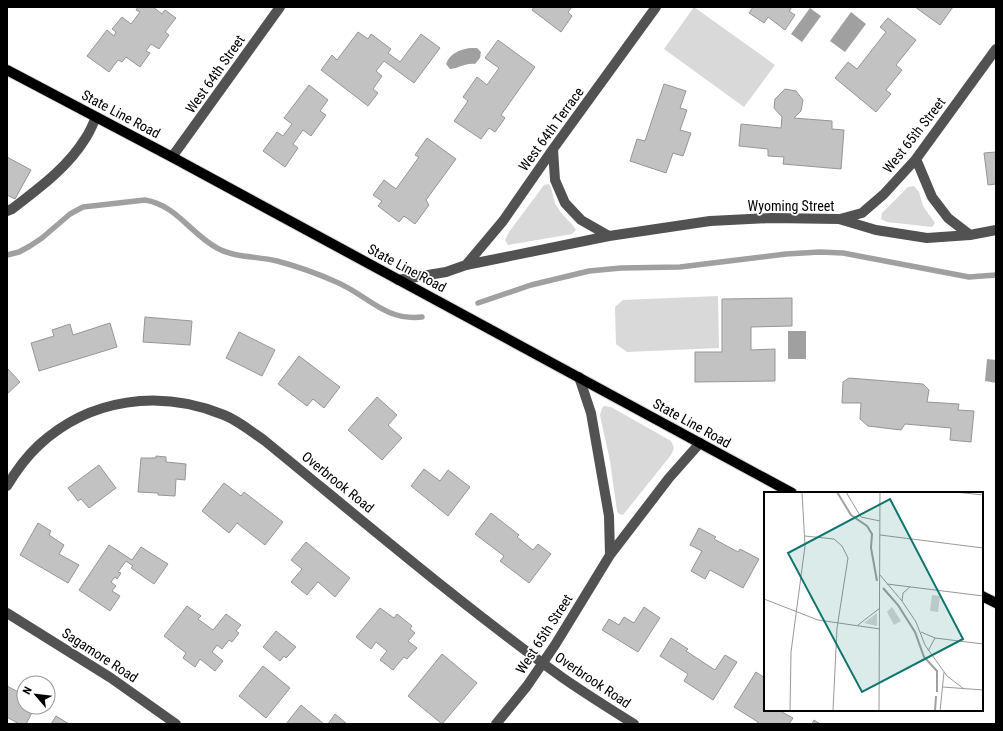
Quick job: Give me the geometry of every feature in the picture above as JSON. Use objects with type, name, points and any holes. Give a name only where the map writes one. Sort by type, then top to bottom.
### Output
[{"type":"main road","name":"State Line Road","points":[[7,70],[790,492]]},
{"type":"main road","points":[[983,596],[996,603]]},
{"type":"street","name":"West 64th Street","points":[[172,158],[280,7]]},
{"type":"street","name":"West 64th Terrace","points":[[466,265],[503,221],[553,149],[656,7]]},
{"type":"street","name":"West 65th Street","points":[[839,219],[862,214],[884,194],[916,159],[996,49]]},
{"type":"street","points":[[7,211],[12,209],[46,183],[71,158],[85,138],[96,117]]},
{"type":"street","points":[[553,149],[555,180],[565,203],[581,220],[609,236]]},
{"type":"street","points":[[916,159],[932,197],[948,218],[970,235]]},
{"type":"street","name":"Wyoming Street","points":[[398,280],[446,272],[466,265],[609,236],[710,221],[771,218],[839,219],[876,230],[927,238],[970,235],[996,230]]},
{"type":"street","points":[[579,377],[591,413],[609,516],[610,555]]},
{"type":"street","name":"Overbrook Road","points":[[7,486],[20,467],[39,445],[55,432],[82,415],[119,403],[152,400],[172,401],[206,408],[243,425],[265,441],[453,595],[564,679],[634,724]]},
{"type":"street","name":"West 65th Street","points":[[496,724],[527,686],[610,555],[669,478],[700,443]]},
{"type":"street","name":"Sagamore Road","points":[[7,613],[111,678],[176,724]]},
{"type":"shaded area","points":[[694,7],[775,65],[744,107],[664,49]]},
{"type":"shaded area","points":[[810,8],[821,16],[802,42],[791,34]]},
{"type":"shaded area","points":[[851,12],[866,24],[845,52],[830,41]]},
{"type":"shaded area","points":[[477,48],[481,52],[480,58],[475,64],[468,64],[450,69],[446,64],[450,57],[459,51]]},
{"type":"shaded area","points":[[549,184],[558,209],[576,230],[572,234],[508,245],[505,240],[509,232],[544,185]]},
{"type":"shaded area","points":[[914,186],[919,192],[923,206],[935,223],[932,227],[887,222],[881,219],[882,213],[908,187]]},
{"type":"shaded area","points":[[718,296],[719,348],[627,352],[616,344],[615,307],[623,300]]},
{"type":"shaded area","points":[[788,331],[806,331],[806,359],[788,359]]},
{"type":"shaded area","points":[[987,359],[996,360],[996,383],[985,381]]},
{"type":"shaded area","points":[[604,406],[611,407],[671,441],[674,448],[671,455],[623,515],[619,514],[617,511],[610,461],[600,415]]},
{"type":"building","points":[[138,7],[153,7],[162,14],[165,10],[176,18],[165,32],[169,35],[159,49],[151,44],[146,51],[150,53],[140,67],[126,57],[122,62],[118,60],[109,72],[87,56],[107,30],[114,36],[116,32],[112,29],[122,17],[131,24],[140,12],[136,10]]},
{"type":"building","points":[[534,7],[572,7],[568,12],[572,16],[561,32],[532,10]]},
{"type":"building","points":[[753,7],[792,7],[789,11],[795,15],[785,30],[768,17],[764,23],[749,13]]},
{"type":"building","points":[[915,7],[953,7],[940,25]]},
{"type":"building","points":[[888,18],[916,40],[896,65],[902,70],[886,90],[891,94],[876,112],[835,78],[848,62],[857,69],[886,32],[880,27]]},
{"type":"building","points":[[358,32],[368,39],[371,34],[391,49],[388,53],[400,62],[421,34],[440,48],[414,83],[384,61],[376,71],[382,76],[373,89],[378,93],[368,106],[321,70],[332,55],[337,60]]},
{"type":"building","points":[[498,40],[535,67],[501,115],[505,118],[495,132],[489,128],[481,139],[454,121],[468,101],[463,97],[477,77],[487,85],[499,68],[485,58]]},
{"type":"building","points":[[664,84],[686,91],[680,108],[687,110],[680,130],[691,133],[683,156],[673,153],[666,173],[630,161],[637,139],[645,141]]},
{"type":"building","points":[[309,85],[328,100],[320,111],[326,115],[311,136],[303,130],[293,144],[298,148],[285,167],[263,151],[277,132],[283,136],[292,124],[284,118]]},
{"type":"building","points":[[785,89],[796,91],[803,100],[801,111],[794,118],[832,121],[832,129],[844,130],[841,169],[783,164],[784,157],[768,156],[768,149],[739,146],[741,124],[781,128],[782,117],[774,108],[775,99]]},
{"type":"building","points":[[427,138],[456,159],[426,200],[429,205],[415,224],[404,216],[399,222],[378,206],[382,201],[373,195],[384,180],[396,189],[419,157],[415,155]]},
{"type":"building","points":[[996,152],[996,184],[988,185],[984,153]]},
{"type":"building","points":[[7,157],[31,170],[15,199],[7,195]]},
{"type":"building","points":[[792,298],[792,326],[751,327],[751,350],[775,349],[775,381],[695,382],[695,352],[722,352],[722,299]]},
{"type":"building","points":[[145,317],[192,321],[190,345],[143,342]]},
{"type":"building","points":[[110,323],[117,347],[39,371],[31,343],[54,336],[52,330],[70,324],[73,335]]},
{"type":"building","points":[[239,332],[275,350],[262,376],[226,358]]},
{"type":"building","points":[[299,356],[340,387],[324,408],[313,399],[307,406],[278,384]]},
{"type":"building","points":[[7,368],[20,382],[7,394]]},
{"type":"building","points":[[849,378],[923,384],[929,390],[927,402],[959,404],[958,410],[974,411],[971,442],[950,440],[951,428],[905,424],[901,430],[868,426],[860,419],[861,403],[842,403],[843,382]]},
{"type":"building","points":[[377,397],[397,415],[388,425],[402,438],[382,460],[348,430]]},
{"type":"building","points":[[156,456],[166,457],[166,462],[186,464],[185,480],[176,479],[175,496],[138,492],[141,458],[156,458]]},
{"type":"building","points":[[99,465],[116,488],[89,508],[81,499],[78,501],[68,488]]},
{"type":"building","points":[[424,469],[440,481],[448,470],[470,487],[448,516],[411,486]]},
{"type":"building","points":[[224,483],[241,496],[244,492],[283,522],[265,545],[237,523],[229,533],[202,511]]},
{"type":"building","points":[[491,513],[519,535],[517,537],[533,550],[538,544],[551,554],[529,583],[500,561],[504,556],[475,534]]},
{"type":"building","points":[[38,523],[51,531],[49,535],[64,545],[59,554],[79,565],[68,583],[20,555]]},
{"type":"building","points":[[699,528],[716,537],[714,539],[738,552],[740,549],[759,559],[743,588],[710,570],[705,579],[691,571],[702,551],[690,545]]},
{"type":"building","points":[[306,542],[350,578],[335,597],[318,582],[307,595],[291,582],[302,569],[291,560]]},
{"type":"building","points":[[109,545],[132,560],[141,547],[168,564],[154,584],[131,568],[133,566],[126,561],[118,572],[121,573],[117,579],[115,577],[111,582],[116,586],[112,591],[120,596],[110,611],[79,590]]},
{"type":"building","points":[[187,606],[201,616],[198,619],[213,630],[226,614],[241,625],[236,631],[239,633],[232,642],[229,640],[222,649],[217,645],[212,652],[223,661],[215,671],[200,659],[195,667],[183,658],[186,653],[164,636]]},
{"type":"building","points":[[644,607],[660,618],[638,652],[602,630],[609,619],[619,625],[624,617],[634,623]]},
{"type":"building","points":[[380,608],[394,618],[397,614],[412,626],[410,629],[415,633],[408,641],[417,648],[407,659],[404,657],[393,670],[380,660],[387,651],[376,642],[371,649],[356,637]]},
{"type":"building","points":[[276,631],[296,647],[286,658],[284,656],[280,661],[263,647]]},
{"type":"building","points":[[671,638],[688,649],[686,651],[715,670],[725,655],[737,662],[713,700],[684,681],[688,674],[660,656]]},
{"type":"building","points":[[442,654],[477,683],[442,724],[408,696]]},
{"type":"building","points":[[263,666],[290,688],[266,718],[239,696]]},
{"type":"building","points":[[756,672],[764,677],[764,711],[783,711],[782,712],[793,718],[789,724],[757,724],[758,722],[734,707]]},
{"type":"building","points":[[7,686],[16,691],[16,715],[31,715],[26,724],[19,724],[7,717]]},
{"type":"building","points":[[301,705],[324,724],[286,724]]},
{"type":"building","points":[[335,714],[347,724],[328,724]]},
{"type":"building","points":[[56,716],[69,724],[51,724]]},
{"type":"building","points":[[814,720],[820,724],[812,724]]},
{"type":"waterway","points":[[7,255],[19,252],[30,246],[42,238],[70,214],[83,207],[145,200],[166,208],[208,242],[231,254],[269,259],[299,267],[346,286],[386,311],[396,315],[422,317]]},
{"type":"waterway","points":[[478,303],[531,285],[589,271],[621,268],[680,267],[786,254],[820,252],[843,253],[969,277],[996,275]]}]
